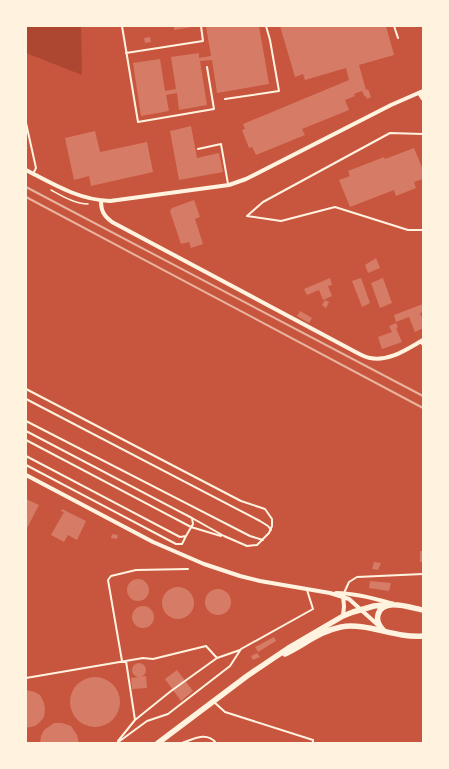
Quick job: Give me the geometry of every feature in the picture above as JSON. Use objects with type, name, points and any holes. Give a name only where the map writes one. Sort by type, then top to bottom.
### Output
[{"type":"main road","points":[[383,630],[377,620],[379,611],[392,604]]},
{"type":"main road","points":[[158,743],[247,676],[290,647],[343,616],[359,609],[392,604],[422,610]]},
{"type":"main road","points":[[274,659],[326,632],[341,627],[358,627],[383,630],[416,637],[423,636]]},
{"type":"street","points":[[26,170],[67,192],[102,201],[229,186],[246,179],[391,105],[421,92],[423,99]]},
{"type":"street","points":[[102,201],[102,211],[112,222],[350,350],[370,358],[380,359],[393,356],[422,343]]},
{"type":"street","points":[[26,475],[153,542],[204,564],[260,581],[307,590],[375,599],[392,604]]},
{"type":"street","points":[[344,595],[383,630]]},
{"type":"street","points":[[343,616],[344,595]]},
{"type":"lane","points":[[122,26],[138,122],[214,109],[208,67]]},
{"type":"lane","points":[[126,53],[203,41],[200,26]]},
{"type":"lane","points":[[225,99],[279,90],[266,26]]},
{"type":"lane","points":[[394,26],[398,38]]},
{"type":"lane","points":[[26,123],[36,168],[33,174]]},
{"type":"lane","points":[[423,134],[390,133],[263,202],[247,216],[281,221],[335,207],[408,230],[423,230]]},
{"type":"lane","points":[[198,149],[222,144],[229,186]]},
{"type":"lane","points":[[26,389],[241,501],[265,509],[272,519],[271,530],[257,545],[247,546],[224,536],[26,431]]},
{"type":"lane","points":[[26,399],[260,521],[271,530]]},
{"type":"lane","points":[[26,421],[250,536],[263,540]]},
{"type":"lane","points":[[26,440],[192,527],[224,536]]},
{"type":"lane","points":[[26,456],[180,537],[186,536]]},
{"type":"lane","points":[[26,465],[176,544],[182,544],[192,527],[192,518]]},
{"type":"lane","points":[[122,661],[108,580],[111,576],[136,570],[188,568]]},
{"type":"lane","points":[[344,595],[349,582],[357,577],[423,574]]},
{"type":"lane","points":[[116,743],[135,720],[217,658],[241,649],[313,609],[307,590]]},
{"type":"lane","points":[[26,678],[122,661],[143,658],[153,659],[206,646],[217,658]]},
{"type":"lane","points":[[116,743],[147,721],[168,714],[230,666],[241,649]]},
{"type":"lane","points":[[126,661],[135,720]]},
{"type":"lane","points":[[213,702],[225,712],[313,740],[313,743]]},
{"type":"lane","points":[[182,743],[201,736],[213,739],[216,743]]},
{"type":"shaded area","points":[[26,26],[81,26],[82,75],[26,53]]},
{"type":"building","points":[[174,26],[192,26],[192,27],[174,30]]},
{"type":"building","points":[[206,26],[259,26],[269,84],[217,93],[212,60],[200,61],[207,105],[179,110],[177,93],[166,95],[169,111],[141,116],[133,63],[160,59],[165,91],[176,89],[171,57],[199,53],[199,58],[211,56]]},
{"type":"building","points":[[280,26],[386,26],[394,55],[359,65],[366,90],[368,89],[371,97],[367,99],[362,91],[354,94],[355,96],[345,100],[349,110],[302,129],[305,135],[256,155],[252,147],[249,148],[242,130],[245,129],[243,124],[349,80],[346,68],[305,80],[303,74],[295,77]]},
{"type":"building","points":[[150,37],[151,42],[145,43],[144,38]]},
{"type":"building","points":[[191,126],[197,158],[219,153],[223,172],[179,180],[170,131]]},
{"type":"building","points":[[95,131],[100,152],[147,142],[153,172],[91,186],[89,176],[74,180],[65,138]]},
{"type":"building","points":[[414,148],[423,170],[423,179],[414,182],[416,188],[396,196],[394,190],[350,207],[339,180],[350,176],[348,171],[384,157],[385,159]]},
{"type":"building","points":[[194,200],[200,217],[195,219],[203,244],[191,248],[189,242],[181,244],[170,211],[172,208]]},
{"type":"building","points":[[376,258],[380,268],[368,273],[365,265]]},
{"type":"building","points":[[330,278],[332,285],[328,286],[332,296],[323,300],[319,290],[307,295],[304,289]]},
{"type":"building","points":[[361,278],[370,303],[362,307],[352,281]]},
{"type":"building","points":[[383,278],[392,303],[380,308],[371,283]]},
{"type":"building","points":[[325,300],[329,302],[326,308],[322,305]]},
{"type":"building","points":[[423,304],[423,312],[420,313],[423,320],[423,328],[415,332],[409,317],[396,322],[394,315]]},
{"type":"building","points":[[300,311],[312,318],[309,323],[297,316]]},
{"type":"building","points":[[396,323],[398,327],[396,328],[402,342],[382,349],[378,337],[392,332],[389,326]]},
{"type":"building","points":[[26,499],[39,505],[26,530]]},
{"type":"building","points":[[62,509],[86,521],[77,540],[68,535],[64,542],[51,535],[64,512],[61,511]]},
{"type":"building","points":[[112,534],[118,535],[117,539],[111,538]]},
{"type":"building","points":[[420,551],[423,551],[423,562],[420,562]]},
{"type":"building","points":[[374,562],[381,563],[378,570],[372,569]]},
{"type":"building","points":[[138,579],[146,582],[149,590],[146,598],[138,601],[130,598],[127,590],[130,582]]},
{"type":"building","points":[[370,581],[391,583],[389,591],[369,588]]},
{"type":"building","points":[[178,587],[184,588],[191,594],[194,603],[193,609],[187,616],[178,619],[172,618],[165,612],[162,603],[163,597],[169,590]]},
{"type":"building","points":[[218,589],[227,593],[231,602],[227,611],[218,615],[209,611],[205,602],[209,593]]},
{"type":"building","points":[[143,606],[151,609],[154,617],[151,625],[143,628],[135,625],[132,617],[135,609]]},
{"type":"building","points":[[274,637],[276,641],[258,652],[255,647]]},
{"type":"building","points":[[257,653],[260,657],[253,660],[251,656]]},
{"type":"building","points":[[139,663],[144,665],[146,670],[144,675],[139,677],[134,675],[132,670],[134,665]]},
{"type":"building","points":[[177,670],[193,691],[181,701],[165,679]]},
{"type":"building","points":[[146,676],[147,688],[132,689],[131,678]]},
{"type":"building","points":[[90,677],[100,677],[113,684],[120,697],[120,707],[113,720],[100,727],[90,727],[81,723],[74,716],[70,707],[70,697],[74,688],[81,681]]},
{"type":"building","points":[[26,690],[40,695],[45,709],[44,717],[40,722],[35,726],[26,728]]},
{"type":"building","points":[[54,723],[62,723],[71,726],[77,735],[79,743],[40,743],[44,730]]},
{"type":"railway","points":[[26,187],[423,396]]},
{"type":"railway","points":[[26,197],[423,408]]}]
